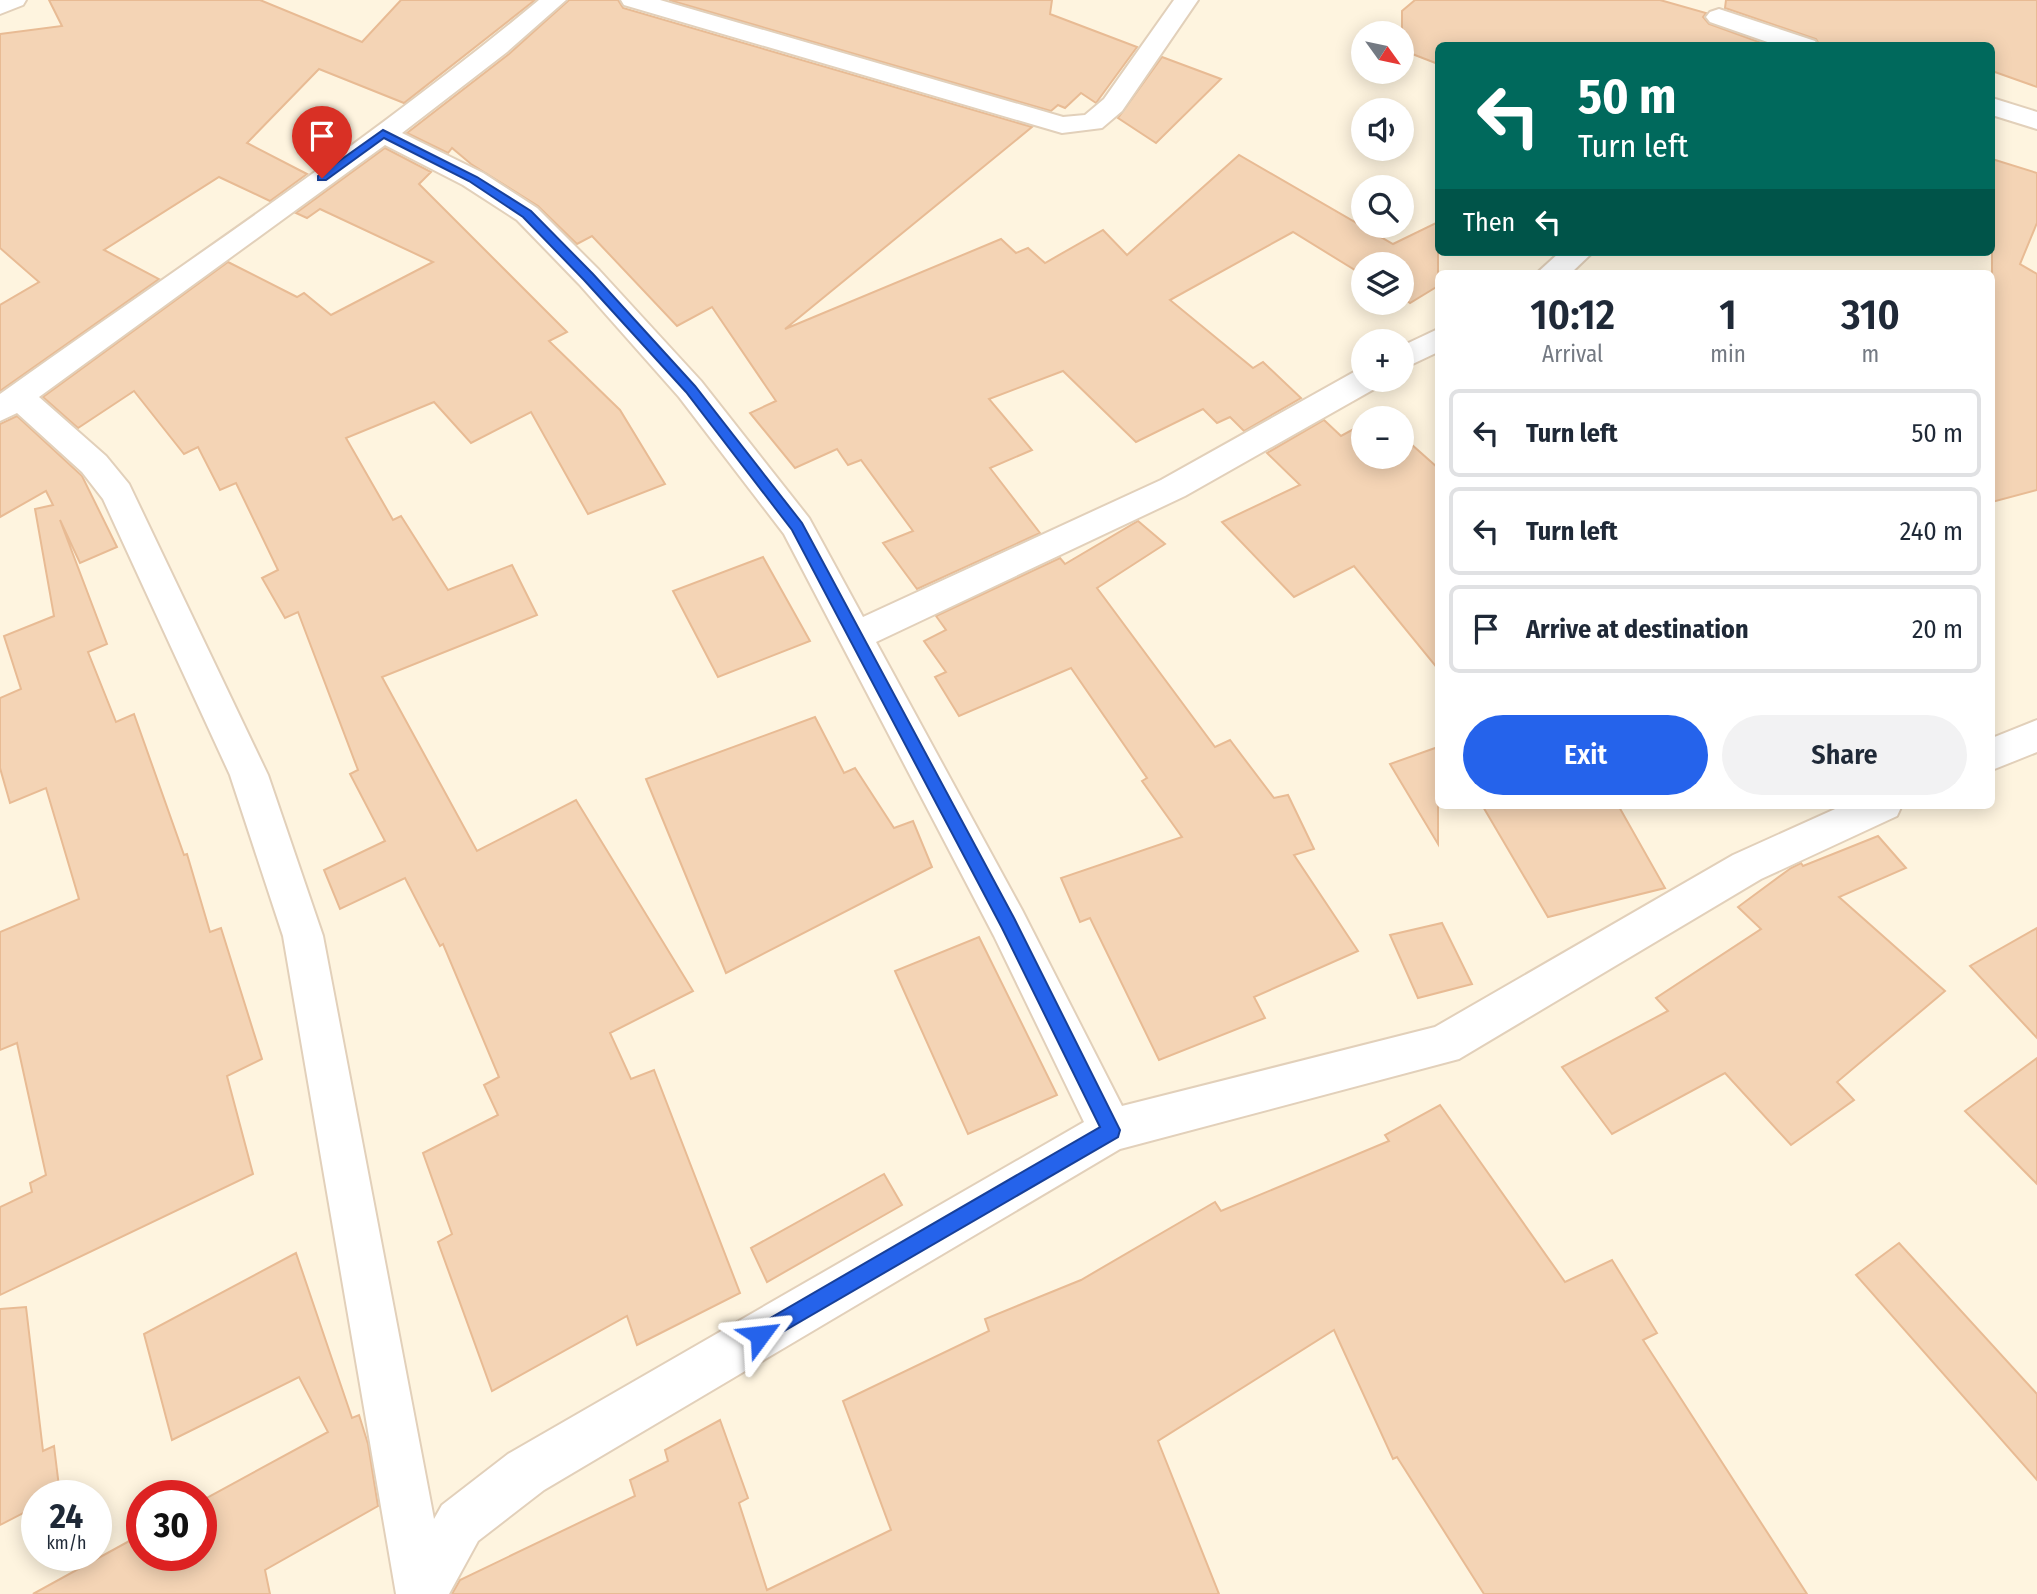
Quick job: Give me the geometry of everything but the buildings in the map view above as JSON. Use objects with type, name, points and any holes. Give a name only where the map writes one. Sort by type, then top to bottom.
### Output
[{"type":"street","points":[[0,7],[14,0]]},
{"type":"street","points":[[422,1592],[303,936],[248,775],[117,493],[94,464],[10,404],[383,134],[498,47],[554,0]]},
{"type":"street","points":[[634,0],[1062,125],[1093,122],[1113,105],[1186,0]]},
{"type":"street","points":[[1718,18],[1793,42]]},
{"type":"street","points":[[1995,107],[2037,121]]},
{"type":"street","points":[[383,134],[473,179],[527,214],[589,277],[690,389],[797,527],[857,635],[1008,923],[1111,1130]]},
{"type":"street","points":[[1556,270],[1573,256]]},
{"type":"street","points":[[1414,352],[1435,340]]},
{"type":"street","points":[[857,635],[1173,488],[1351,388]]},
{"type":"street","points":[[1995,754],[2037,734]]},
{"type":"street","points":[[422,1592],[460,1523],[526,1472],[1111,1130],[1444,1045],[1747,867],[1874,809]]},
{"type":"route","points":[[322,178],[383,134],[473,179],[527,214],[589,277],[690,389],[797,527],[857,635],[1008,923],[1111,1130],[760,1335]]}]
